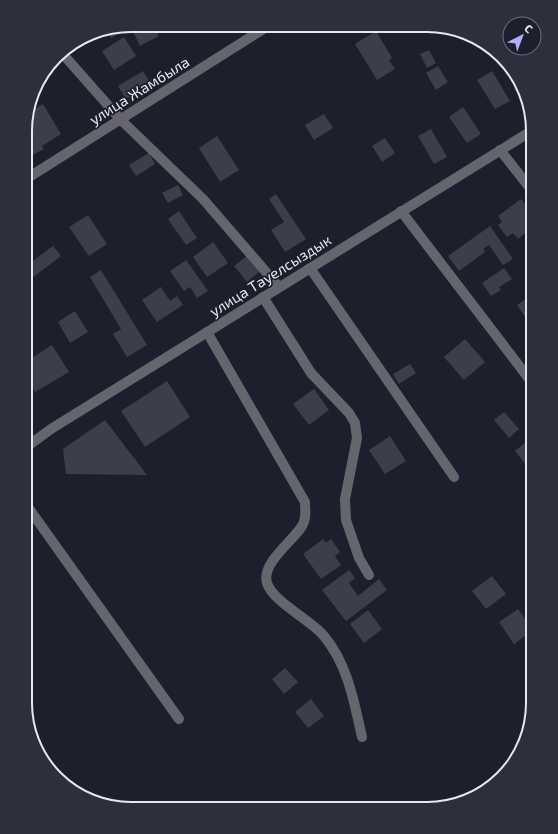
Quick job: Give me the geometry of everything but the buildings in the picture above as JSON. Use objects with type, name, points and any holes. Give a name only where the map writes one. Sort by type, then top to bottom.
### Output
[{"type":"street","name":"улица Жамбыла","points":[[32,175],[259,32]]},
{"type":"street","points":[[66,57],[121,120],[203,199],[278,287]]},
{"type":"street","name":"улица Тауелсыздык","points":[[32,443],[50,429],[263,296],[526,134]]},
{"type":"street","points":[[500,150],[526,183]]},
{"type":"street","points":[[401,212],[526,375]]},
{"type":"street","points":[[310,268],[454,477]]},
{"type":"street","points":[[263,296],[311,373],[349,413],[355,423],[357,438],[345,499],[346,520],[359,558],[369,575]]},
{"type":"street","points":[[207,332],[304,502],[306,514],[303,525],[270,564],[266,574],[267,583],[275,595],[324,636],[349,682],[362,738]]},
{"type":"street","points":[[32,513],[179,719]]}]
